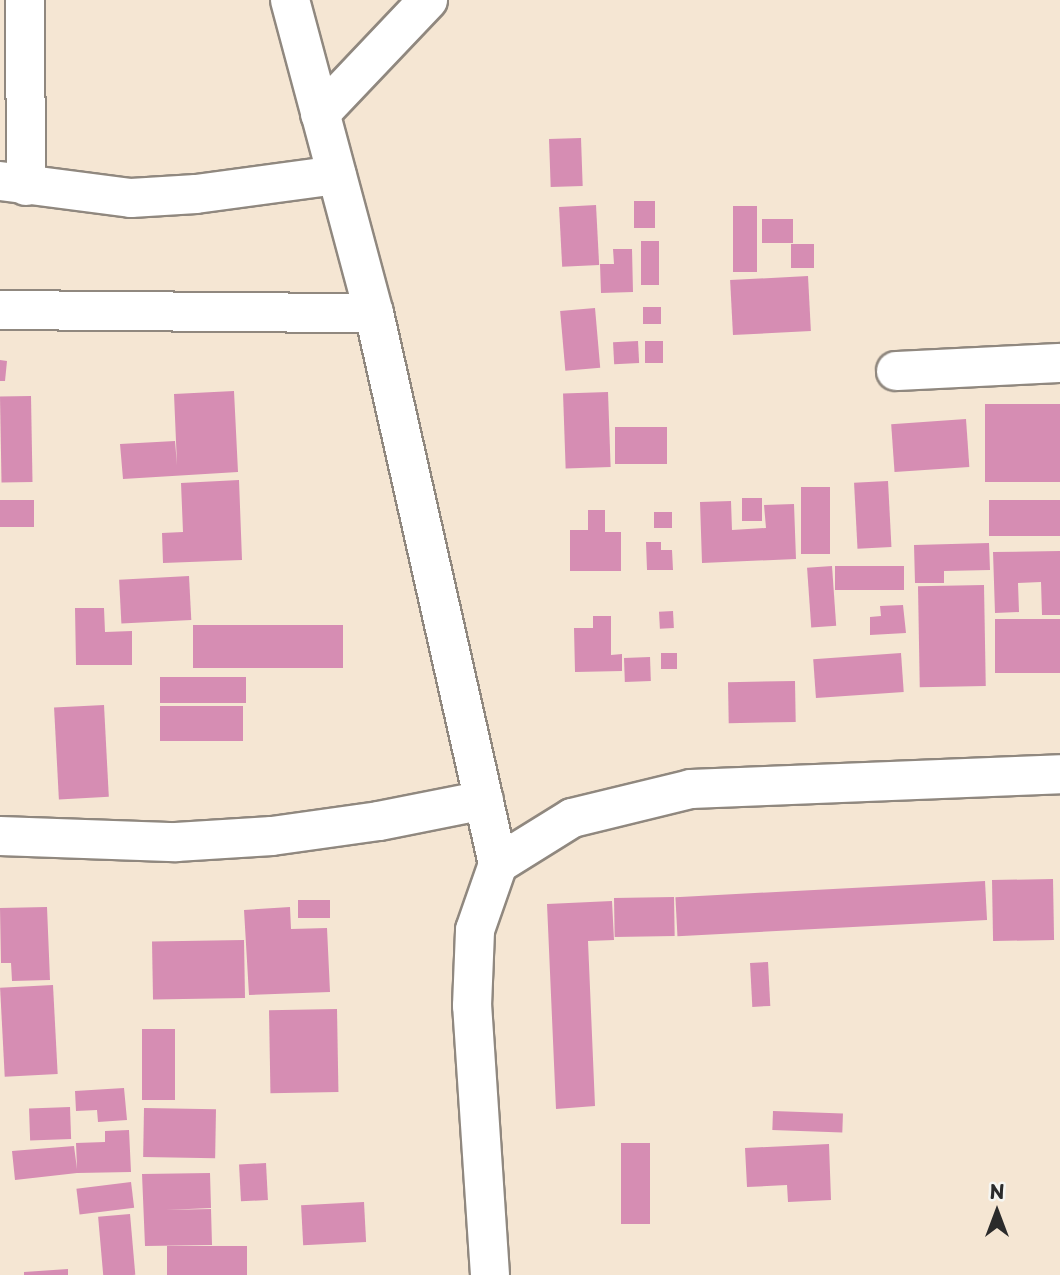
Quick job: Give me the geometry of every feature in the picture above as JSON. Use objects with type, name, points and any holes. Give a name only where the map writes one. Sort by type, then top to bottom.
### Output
[{"type":"street","points":[[25,0],[13,183],[131,198],[195,194],[337,175]]},
{"type":"street","points":[[290,0],[374,313],[498,864],[475,930],[472,1006],[490,1275]]},
{"type":"street","points":[[320,114],[428,0]]},
{"type":"street","points":[[0,310],[374,313]]},
{"type":"street","points":[[895,371],[1060,363]]},
{"type":"street","points":[[498,864],[572,818],[691,789],[1060,774]]},
{"type":"street","points":[[3,834],[176,842],[272,836],[379,821],[484,800]]},
{"type":"building","points":[[581,138],[583,186],[551,187],[549,139]]},
{"type":"building","points":[[634,201],[655,201],[655,228],[634,228]]},
{"type":"building","points":[[596,205],[599,265],[562,267],[559,207]]},
{"type":"building","points":[[733,206],[757,206],[757,272],[733,272]]},
{"type":"building","points":[[762,219],[793,219],[793,243],[762,243]]},
{"type":"building","points":[[641,241],[659,241],[659,285],[641,285]]},
{"type":"building","points":[[791,244],[814,244],[814,268],[791,268]]},
{"type":"building","points":[[613,249],[632,249],[633,292],[601,293],[600,264],[614,264]]},
{"type":"building","points":[[808,276],[811,331],[733,335],[730,280]]},
{"type":"building","points":[[643,307],[661,307],[661,324],[643,324]]},
{"type":"building","points":[[595,308],[600,368],[565,371],[560,311]]},
{"type":"building","points":[[638,341],[639,363],[614,364],[613,342]]},
{"type":"building","points":[[645,341],[663,341],[663,363],[645,363]]},
{"type":"building","points":[[0,360],[7,361],[5,381],[0,381]]},
{"type":"building","points":[[234,391],[238,472],[123,479],[120,444],[175,441],[177,465],[174,394]]},
{"type":"building","points":[[608,392],[611,467],[566,469],[563,394]]},
{"type":"building","points":[[31,396],[33,482],[2,483],[0,397]]},
{"type":"building","points":[[985,404],[1060,404],[1060,482],[985,482]]},
{"type":"building","points":[[966,419],[969,467],[895,472],[891,424]]},
{"type":"building","points":[[615,427],[667,427],[667,464],[615,464]]},
{"type":"building","points":[[239,480],[242,560],[163,563],[162,533],[183,532],[181,483]]},
{"type":"building","points":[[888,481],[891,547],[858,549],[854,483]]},
{"type":"building","points":[[801,487],[830,487],[830,554],[801,554]]},
{"type":"building","points":[[742,498],[762,498],[762,521],[742,521]]},
{"type":"building","points":[[0,500],[34,500],[34,527],[0,527]]},
{"type":"building","points":[[989,500],[1060,500],[1060,536],[989,536]]},
{"type":"building","points":[[731,501],[732,530],[766,528],[764,505],[794,504],[796,559],[702,563],[700,502]]},
{"type":"building","points":[[588,510],[605,510],[605,532],[621,532],[621,571],[570,571],[570,530],[588,530]]},
{"type":"building","points":[[654,512],[672,512],[672,528],[654,528]]},
{"type":"building","points":[[646,542],[661,542],[661,550],[672,550],[673,570],[647,570]]},
{"type":"building","points":[[989,543],[990,570],[944,571],[944,583],[915,583],[914,545]]},
{"type":"building","points":[[1060,551],[1060,615],[1042,615],[1041,582],[1018,583],[1019,612],[995,613],[993,552]]},
{"type":"building","points":[[832,566],[836,626],[811,628],[807,568]]},
{"type":"building","points":[[835,566],[904,566],[904,590],[835,590]]},
{"type":"building","points":[[189,576],[191,620],[121,624],[119,580]]},
{"type":"building","points":[[984,585],[986,686],[920,687],[918,586]]},
{"type":"building","points":[[903,605],[906,633],[870,635],[870,617],[881,616],[880,606]]},
{"type":"building","points":[[75,608],[104,608],[105,632],[132,631],[132,665],[76,665]]},
{"type":"building","points":[[673,611],[674,628],[660,629],[659,612]]},
{"type":"building","points":[[593,616],[611,616],[611,655],[622,654],[622,671],[575,672],[574,628],[593,628]]},
{"type":"building","points":[[995,619],[1060,619],[1060,673],[995,673]]},
{"type":"building","points":[[193,625],[343,625],[343,668],[193,668]]},
{"type":"building","points":[[661,653],[677,653],[677,669],[661,669]]},
{"type":"building","points":[[901,653],[904,692],[816,698],[813,659]]},
{"type":"building","points":[[650,657],[651,681],[625,682],[624,658]]},
{"type":"building","points":[[160,677],[246,677],[246,703],[160,703]]},
{"type":"building","points":[[795,681],[796,722],[729,723],[728,682]]},
{"type":"building","points":[[104,705],[109,797],[59,799],[54,708]]},
{"type":"building","points":[[160,706],[243,706],[243,741],[160,741]]},
{"type":"building","points":[[1053,879],[1054,940],[993,941],[992,880]]},
{"type":"building","points":[[985,881],[987,920],[677,936],[675,897]]},
{"type":"building","points":[[674,897],[675,936],[615,937],[614,898]]},
{"type":"building","points":[[298,900],[330,900],[330,918],[298,918]]},
{"type":"building","points":[[612,901],[614,940],[588,941],[595,1106],[556,1109],[547,904]]},
{"type":"building","points":[[47,907],[50,980],[12,981],[11,963],[1,963],[0,908]]},
{"type":"building","points":[[290,907],[291,929],[327,928],[330,992],[249,995],[244,910]]},
{"type":"building","points":[[244,940],[245,998],[153,1000],[152,942]]},
{"type":"building","points":[[768,962],[770,1006],[752,1007],[750,963]]},
{"type":"building","points":[[53,985],[58,1074],[5,1077],[0,988]]},
{"type":"building","points":[[337,1009],[338,1092],[270,1093],[269,1010]]},
{"type":"building","points":[[142,1029],[175,1029],[175,1100],[142,1100]]},
{"type":"building","points":[[124,1088],[127,1120],[98,1122],[97,1110],[76,1111],[75,1091]]},
{"type":"building","points":[[70,1107],[71,1139],[30,1140],[29,1108]]},
{"type":"building","points":[[144,1108],[216,1109],[215,1158],[143,1157]]},
{"type":"building","points":[[773,1111],[843,1113],[842,1132],[772,1130]]},
{"type":"building","points":[[129,1130],[131,1172],[77,1173],[15,1180],[12,1151],[74,1146],[77,1169],[76,1143],[105,1142],[105,1131]]},
{"type":"building","points":[[621,1143],[650,1143],[650,1224],[621,1224]]},
{"type":"building","points":[[829,1144],[831,1200],[788,1202],[787,1185],[747,1187],[745,1148]]},
{"type":"building","points":[[266,1163],[268,1200],[241,1201],[239,1164]]},
{"type":"building","points":[[210,1173],[211,1208],[166,1210],[211,1209],[212,1245],[145,1246],[142,1174]]},
{"type":"building","points":[[131,1182],[134,1208],[80,1215],[76,1189]]},
{"type":"building","points":[[364,1202],[366,1242],[303,1245],[301,1205]]},
{"type":"building","points":[[130,1214],[135,1275],[103,1275],[98,1217]]},
{"type":"building","points":[[167,1246],[247,1246],[247,1275],[167,1275]]},
{"type":"building","points":[[68,1269],[68,1275],[24,1275],[24,1272]]}]
